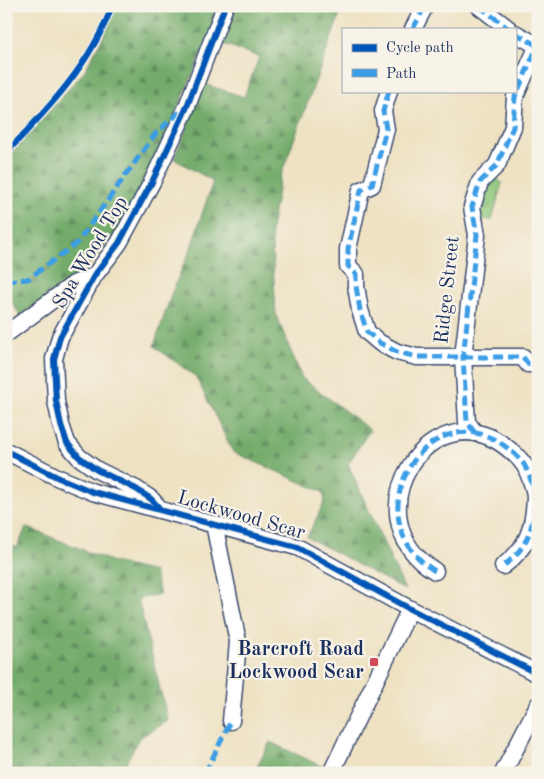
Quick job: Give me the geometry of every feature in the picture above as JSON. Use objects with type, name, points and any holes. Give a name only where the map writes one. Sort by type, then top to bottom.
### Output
[{"type":"street","name":"Spa Wood Top","points":[[161,510],[136,489],[97,470],[79,456],[67,443],[60,425],[56,401],[54,359],[60,337],[94,276],[118,243],[152,182],[186,109],[225,6]]},
{"type":"street","points":[[414,28],[425,6]]},
{"type":"street","points":[[479,6],[508,28]]},
{"type":"street","points":[[516,34],[538,46]]},
{"type":"street","name":"Ridge Street","points":[[475,433],[467,422],[463,357],[477,235],[472,207],[480,182],[497,165],[510,135],[513,127],[515,97],[538,46]]},
{"type":"street","points":[[389,92],[383,111],[386,129],[372,185],[361,190],[348,249],[348,266],[356,274],[360,310],[367,332],[380,343],[397,352],[417,357],[523,357],[528,364],[538,364]]},
{"type":"street","points":[[6,334],[74,284],[94,276]]},
{"type":"street","points":[[435,570],[423,563],[409,547],[398,513],[398,495],[403,478],[422,450],[435,441],[452,434],[475,433],[495,439],[524,463],[535,492],[534,515],[528,538],[514,558],[503,566]]},
{"type":"street","name":"Lockwood Scar","points":[[6,451],[59,478],[93,492],[297,547],[410,609],[538,674]]},
{"type":"street","points":[[214,524],[238,642],[231,721]]},
{"type":"street","points":[[331,773],[410,609]]},
{"type":"street","points":[[503,773],[538,705]]},
{"type":"green space","points":[[115,6],[222,6],[141,194],[113,236],[86,267],[22,319],[6,292],[6,159],[84,72],[107,29]]},
{"type":"green space","points":[[237,6],[343,6],[280,178],[271,229],[276,315],[302,378],[370,430],[348,464],[405,590],[307,537],[325,501],[323,492],[233,452],[196,377],[154,346],[172,292],[190,250],[213,181],[174,159],[204,84],[244,97],[259,57],[221,43]]},
{"type":"green space","points":[[492,175],[502,183],[492,220],[485,219],[479,224],[481,189]]},
{"type":"green space","points":[[26,527],[113,562],[154,572],[160,594],[138,599],[168,721],[139,738],[125,765],[117,773],[6,773],[6,542],[17,548]]},
{"type":"green space","points":[[270,742],[330,770],[329,773],[254,773]]},
{"type":"marked path","points":[[414,28],[425,6]]},
{"type":"marked path","points":[[479,6],[508,28]]},
{"type":"marked path","points":[[516,34],[538,46]]},
{"type":"marked path","points":[[475,433],[467,422],[463,357],[477,235],[472,207],[480,182],[497,165],[513,127],[515,97],[538,45]]},
{"type":"marked path","points":[[389,92],[383,111],[386,129],[372,185],[361,190],[348,249],[348,266],[356,274],[360,310],[367,332],[380,343],[397,352],[417,357],[523,357],[528,364],[538,364]]},
{"type":"marked path","points":[[6,281],[28,279],[77,243],[156,133],[182,110]]},
{"type":"marked path","points":[[435,571],[410,548],[399,520],[400,491],[411,465],[429,445],[454,433],[482,434],[511,451],[524,465],[534,489],[533,518],[528,536],[518,552],[503,566]]},
{"type":"marked path","points":[[205,773],[231,721]]},
{"type":"cycle path","points":[[6,153],[67,85],[92,47],[112,6]]},
{"type":"cycle path","points":[[161,510],[151,499],[136,489],[97,470],[79,457],[67,443],[56,401],[54,359],[60,337],[94,276],[119,243],[152,182],[186,109],[225,6]]},
{"type":"cycle path","points":[[6,451],[59,478],[93,492],[297,547],[410,609],[538,674]]},
{"type":"place","name":"Barcroft Road Lockwood Scar","points":[[374,662]]}]
